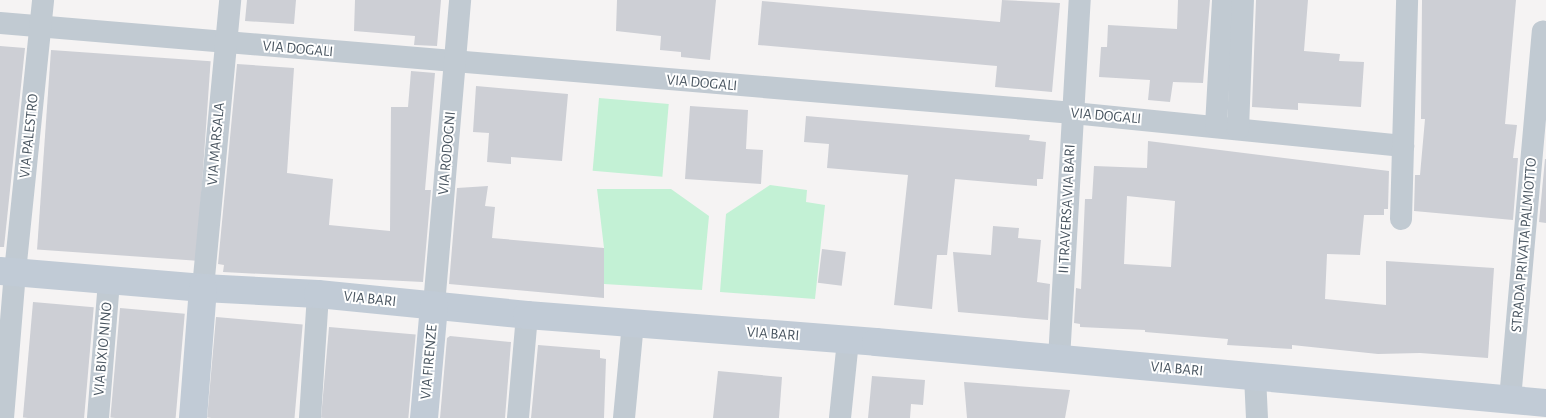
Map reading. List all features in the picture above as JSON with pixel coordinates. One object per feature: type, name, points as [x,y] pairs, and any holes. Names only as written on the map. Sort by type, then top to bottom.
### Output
[{"type":"main road","name":"VIA BARI","points":[[7,271],[203,288],[318,294],[527,315],[1058,358],[1546,403]]},
{"type":"main road","points":[[193,418],[203,288]]},
{"type":"main road","name":"VIA FIRENZE","points":[[424,418],[434,305]]},
{"type":"street","name":"VIA PALESTRO","points":[[3,418],[7,271],[43,0]]},
{"type":"street","name":"VIA MARSALA","points":[[203,288],[230,0]]},
{"type":"street","name":"VIA RODOGNI","points":[[434,305],[460,0]]},
{"type":"street","name":"II TRAVERSA VIA BARI","points":[[1058,358],[1080,0]]},
{"type":"street","points":[[1223,0],[1227,128]]},
{"type":"street","points":[[1227,128],[1243,0]]},
{"type":"street","points":[[1401,218],[1407,0]]},
{"type":"street","name":"VIA DOGALI","points":[[0,23],[1073,113],[1404,146]]},
{"type":"street","name":"STRADA PRIVATA PALMIOTTO","points":[[1510,399],[1543,31]]},
{"type":"street","name":"VIA BIXIO NINO","points":[[98,418],[109,280]]},
{"type":"street","points":[[310,418],[318,294]]},
{"type":"street","points":[[518,418],[527,315]]},
{"type":"street","points":[[624,418],[633,324]]},
{"type":"street","points":[[840,418],[848,340]]},
{"type":"street","points":[[1255,376],[1258,418]]},
{"type":"green space","points":[[599,98],[669,104],[662,177],[593,171]]},
{"type":"green space","points":[[770,185],[807,190],[806,202],[825,205],[815,299],[720,292],[726,214]]},
{"type":"green space","points":[[597,189],[671,189],[709,216],[702,290],[604,284],[604,248]]},
{"type":"building","points":[[247,0],[296,0],[294,24],[245,21]]},
{"type":"building","points":[[355,0],[441,0],[437,46],[414,45],[415,36],[354,31]]},
{"type":"building","points":[[617,0],[716,0],[710,60],[681,57],[681,52],[660,50],[661,36],[616,31]]},
{"type":"building","points":[[1002,0],[1060,3],[1052,92],[995,87],[997,66],[758,45],[762,1],[1000,22]]},
{"type":"building","points":[[1178,0],[1210,0],[1203,83],[1173,82],[1170,102],[1148,100],[1150,80],[1099,77],[1101,47],[1107,47],[1108,25],[1177,29]]},
{"type":"building","points":[[1256,0],[1308,0],[1304,51],[1340,54],[1339,61],[1364,62],[1361,107],[1298,103],[1298,110],[1252,107]]},
{"type":"building","points":[[1422,0],[1516,0],[1505,124],[1517,125],[1513,158],[1518,158],[1513,220],[1414,211],[1415,175],[1420,175],[1425,119],[1421,119]]},
{"type":"building","points":[[0,46],[25,48],[4,247],[0,247]]},
{"type":"building","points":[[51,50],[211,61],[197,261],[37,250]]},
{"type":"building","points":[[237,64],[294,68],[287,173],[333,179],[329,225],[390,231],[391,107],[408,107],[411,71],[435,73],[425,190],[431,190],[423,282],[223,272],[224,265],[218,264]]},
{"type":"building","points":[[476,86],[568,94],[562,161],[511,157],[511,164],[487,162],[489,133],[473,132]]},
{"type":"building","points":[[690,106],[748,110],[746,149],[763,150],[761,184],[685,179]]},
{"type":"building","points":[[806,116],[1030,135],[1029,140],[1046,142],[1043,179],[1037,179],[1037,186],[955,179],[947,255],[937,255],[932,309],[894,305],[908,175],[827,168],[829,144],[804,142]]},
{"type":"building","points":[[1148,141],[1389,171],[1388,209],[1384,209],[1384,215],[1364,215],[1360,255],[1327,254],[1325,299],[1386,305],[1386,261],[1494,268],[1488,358],[1420,353],[1378,354],[1292,345],[1292,349],[1227,345],[1228,339],[1145,332],[1145,330],[1080,327],[1080,324],[1074,323],[1076,288],[1081,289],[1085,199],[1092,199],[1094,166],[1147,168]],"holes":[[[1127,196],[1175,201],[1171,267],[1124,264]]]},
{"type":"building","points":[[1546,159],[1546,223],[1539,222]]},
{"type":"building","points":[[488,186],[485,206],[495,207],[492,238],[604,248],[604,298],[449,284],[457,188]]},
{"type":"building","points":[[993,226],[1019,228],[1018,238],[1041,240],[1037,282],[1050,284],[1048,320],[958,312],[953,252],[991,255]]},
{"type":"building","points":[[822,249],[846,252],[842,286],[818,283]]},
{"type":"building","points":[[33,302],[94,307],[84,418],[23,418]]},
{"type":"building","points":[[120,308],[185,314],[176,418],[110,418]]},
{"type":"building","points":[[216,317],[303,325],[294,418],[207,418]]},
{"type":"building","points":[[329,327],[416,335],[408,418],[321,418]]},
{"type":"building","points":[[450,336],[511,342],[505,418],[440,418],[447,338]]},
{"type":"building","points":[[538,345],[600,350],[600,358],[606,359],[604,418],[531,418]]},
{"type":"building","points":[[718,371],[782,377],[779,418],[713,418]]},
{"type":"building","points":[[872,376],[925,380],[923,405],[911,404],[910,418],[868,418]]},
{"type":"building","points":[[964,382],[1070,390],[1065,418],[967,418]]}]
